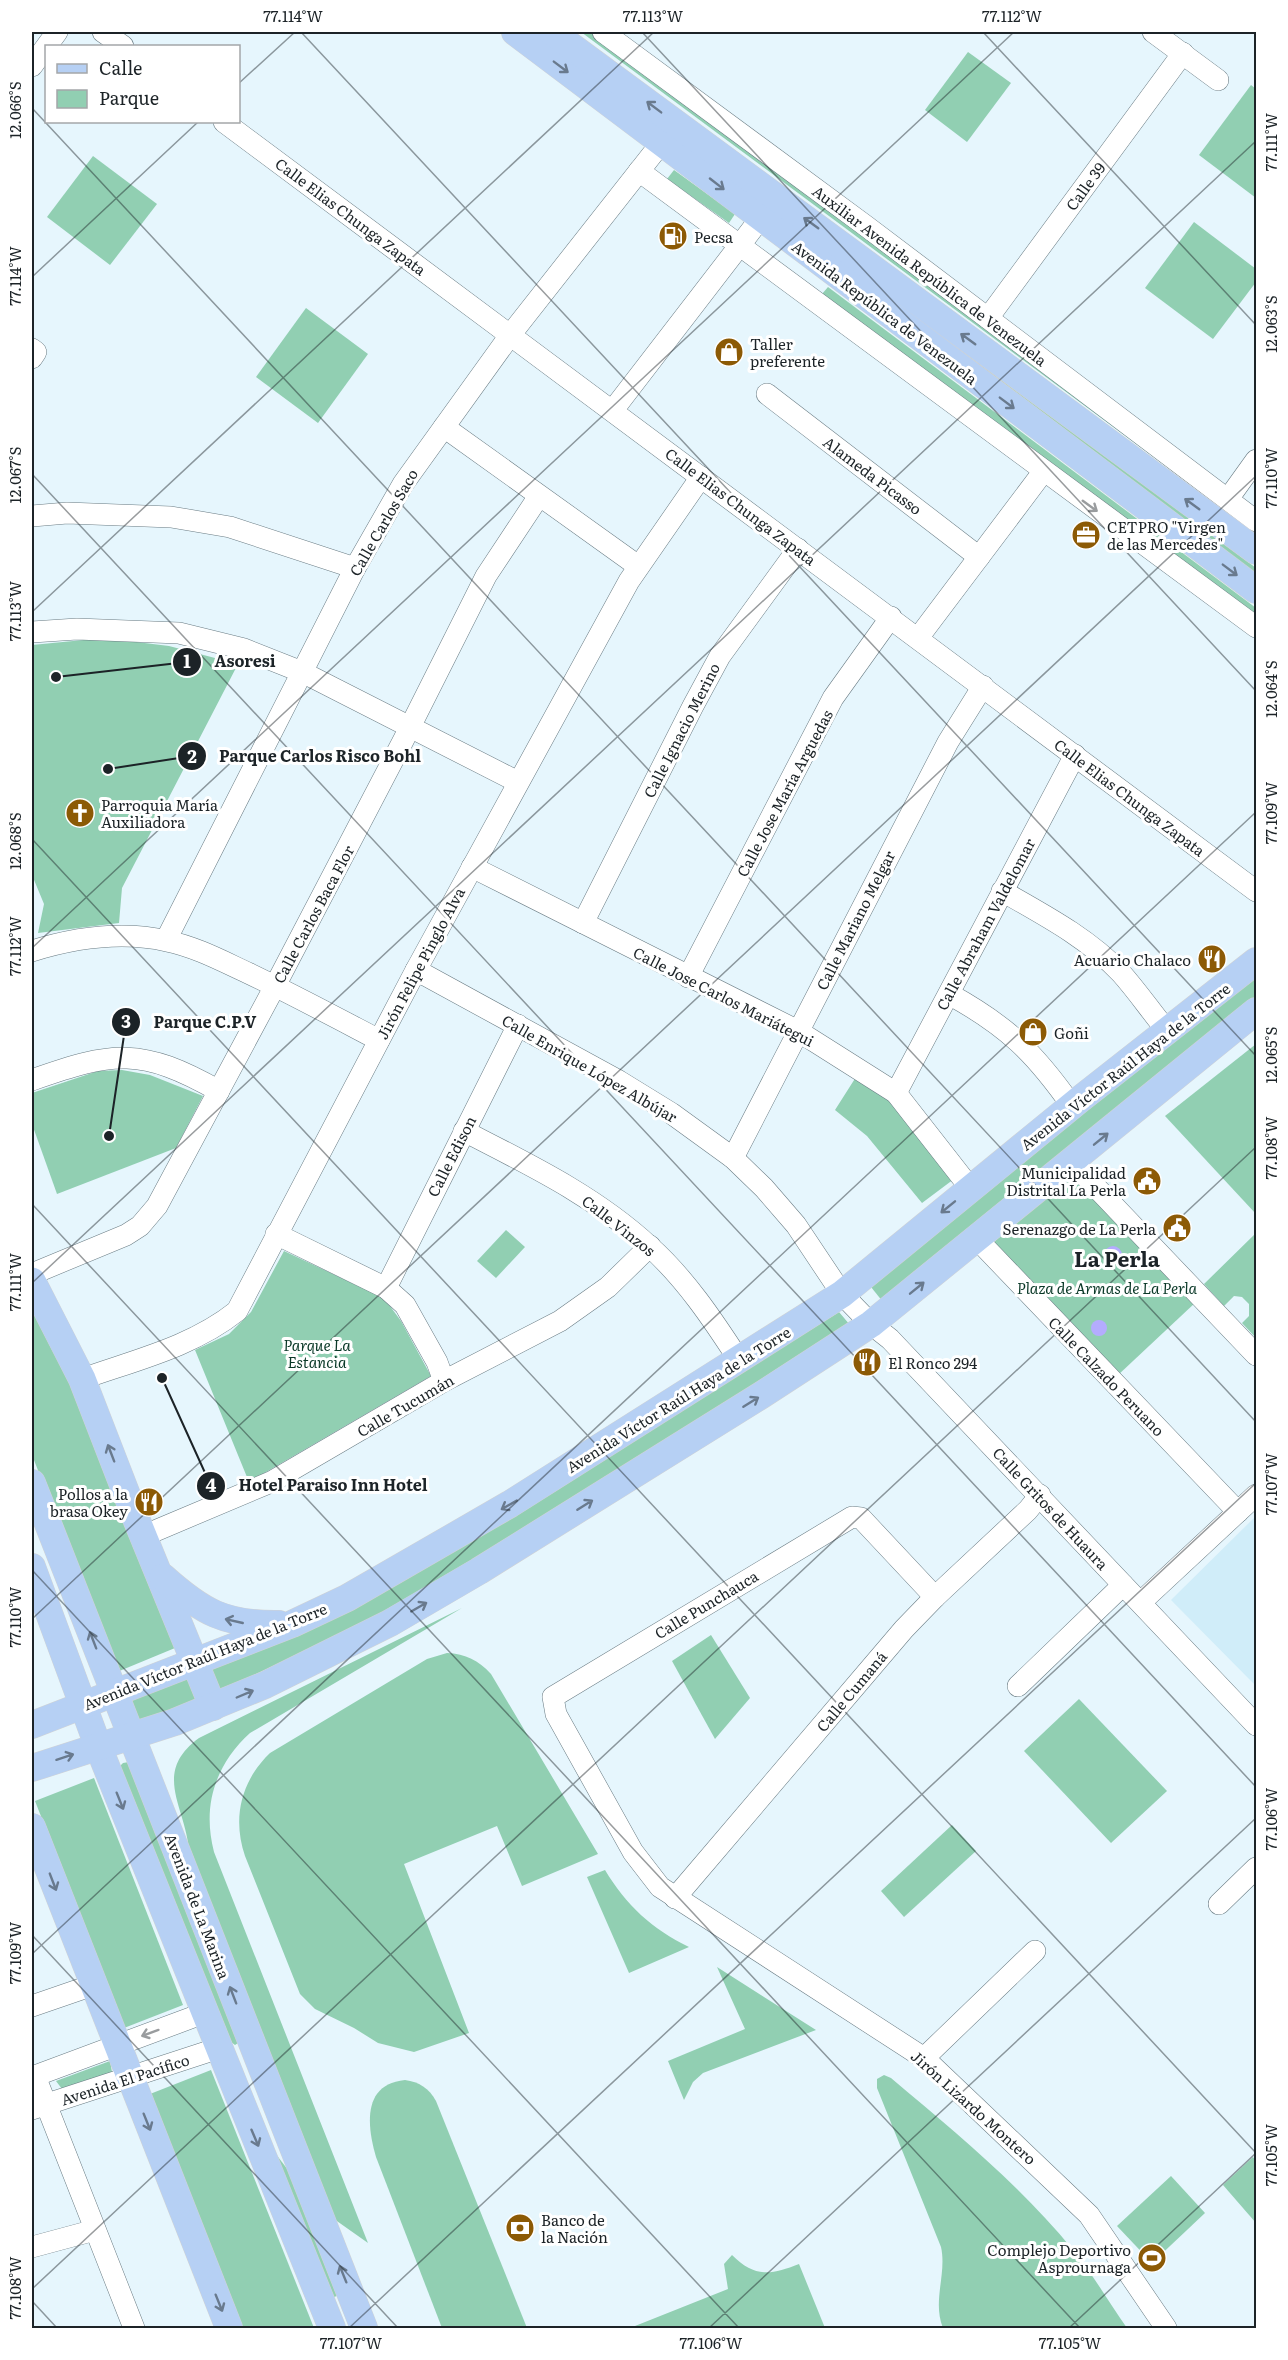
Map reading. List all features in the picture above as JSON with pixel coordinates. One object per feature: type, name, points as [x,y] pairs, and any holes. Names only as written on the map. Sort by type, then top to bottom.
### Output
[{"type":"main road","name":"Avenida República de Venezuela","points":[[514,32],[662,142],[768,208],[1257,551]]},
{"type":"main road","name":"Avenida República de Venezuela","points":[[552,32],[768,208],[1257,590]]},
{"type":"main road","name":"Avenida Víctor Raúl Haya de la Torre","points":[[32,1725],[292,1624],[347,1598],[510,1504],[842,1294],[1072,1106],[1257,961]]},
{"type":"main road","points":[[32,1768],[213,1707],[325,1657],[390,1623],[479,1571],[871,1324],[1257,1011]]},
{"type":"main road","points":[[32,1281],[82,1379],[157,1572],[213,1707]]},
{"type":"main road","name":"Avenida de La Marina","points":[[32,1483],[364,2328]]},
{"type":"main road","points":[[32,1567],[98,1746],[332,2328]]},
{"type":"main road","points":[[157,1572],[191,1602],[221,1618],[254,1625],[292,1624]]},
{"type":"main road","points":[[32,1827],[229,2328]]},
{"type":"main road","points":[[190,1975],[205,1990],[228,2043],[234,2051],[240,2054],[246,2046],[247,2033]]},
{"type":"main road","points":[[240,2104],[242,2081],[250,2078],[260,2089],[279,2139],[288,2149],[294,2151]]},
{"type":"street","points":[[47,45],[57,32]]},
{"type":"street","points":[[103,32],[122,45]]},
{"type":"street","name":"Auxiliar Avenida República de Venezuela","points":[[603,32],[1257,520]]},
{"type":"street","points":[[1153,32],[1218,80]]},
{"type":"street","points":[[32,66],[45,48]]},
{"type":"street","name":"Calle 39","points":[[987,318],[1183,53]]},
{"type":"street","name":"Calle Elias Chunga Zapata","points":[[225,123],[1257,891]]},
{"type":"street","name":"Calle Carlos Saco","points":[[166,940],[355,568],[403,484],[511,334],[662,142]]},
{"type":"street","points":[[639,171],[1043,472],[1257,627]]},
{"type":"street","points":[[613,410],[768,208]]},
{"type":"street","name":"Alameda Picasso","points":[[766,394],[979,557]]},
{"type":"street","points":[[444,427],[638,566]]},
{"type":"street","points":[[1228,499],[1257,460]]},
{"type":"street","points":[[918,638],[1043,472]]},
{"type":"street","name":"Jirón Felipe Pinglo Alva","points":[[82,1379],[185,1343],[220,1324],[237,1311],[471,867],[638,566],[701,477]]},
{"type":"street","name":"Calle Carlos Baca Flor","points":[[32,1274],[126,1235],[140,1226],[157,1206],[276,986],[486,576],[539,496]]},
{"type":"street","points":[[32,516],[67,513],[171,517],[230,527],[355,568]]},
{"type":"street","name":"Calle Ignacio Merino","points":[[583,923],[720,656],[798,549]]},
{"type":"street","name":"Calle Jose María Arguedas","points":[[688,977],[834,698],[891,617]]},
{"type":"street","points":[[32,632],[77,629],[179,633],[244,649],[302,672],[409,729],[518,782]]},
{"type":"street","name":"Calle Mariano Melgar","points":[[733,1158],[948,742],[983,686]]},
{"type":"street","name":"Calle Abraham Valdelomar","points":[[896,1093],[1075,755]]},
{"type":"street","name":"Calle Jose Carlos Mariátegui","points":[[471,867],[798,1031],[896,1093],[971,1189]]},
{"type":"street","points":[[1002,891],[1096,950],[1121,974],[1168,1032]]},
{"type":"street","points":[[32,951],[73,941],[122,936],[166,940],[202,951],[276,986],[379,1040]]},
{"type":"street","name":"Calle Enrique López Albújar","points":[[416,970],[518,1025],[671,1113],[733,1158],[764,1188],[796,1225],[842,1294]]},
{"type":"street","points":[[949,994],[988,1016],[1016,1038],[1072,1106]]},
{"type":"street","name":"Calle Edison","points":[[386,1288],[518,1025]]},
{"type":"street","points":[[32,1080],[79,1063],[116,1057],[146,1058],[170,1066],[219,1091]]},
{"type":"street","name":"Calle Vinzos","points":[[464,1131],[552,1176],[613,1216],[650,1246],[686,1284],[739,1360]]},
{"type":"street","points":[[1072,1162],[1257,1355]]},
{"type":"street","points":[[276,1234],[386,1288],[405,1305],[437,1362],[444,1382]]},
{"type":"street","name":"Calle Calzado Peruano","points":[[977,1239],[1238,1512]]},
{"type":"street","name":"Calle Tucumán","points":[[143,1536],[270,1482],[444,1382],[560,1321],[608,1287],[650,1246]]},
{"type":"street","name":"Calle Gritos de Huaura","points":[[842,1294],[871,1324],[890,1339],[1257,1725]]},
{"type":"street","points":[[1141,1602],[1257,1495]]},
{"type":"street","name":"Calle Cumaná","points":[[675,1898],[904,1629],[1040,1496]]},
{"type":"street","name":"Calle Punchauca","points":[[553,1697],[852,1517],[861,1518],[935,1597]]},
{"type":"street","points":[[1018,1686],[1123,1585]]},
{"type":"street","name":"Jirón Lizardo Montero","points":[[553,1697],[559,1722],[633,1852],[660,1887],[924,2058],[1089,2215],[1166,2328]]},
{"type":"street","points":[[1219,1904],[1257,1868]]},
{"type":"street","points":[[924,2058],[1035,1952]]},
{"type":"street","points":[[32,2006],[93,1985]]},
{"type":"street","name":"Avenida El Pacífico","points":[[33,2076],[204,2013]]},
{"type":"street","name":"Avenida El Pacífico","points":[[38,2107],[219,2048]]},
{"type":"street","points":[[33,2076],[38,2107],[95,2230],[134,2328]]},
{"type":"street","points":[[32,2247],[95,2230]]},
{"type":"shaded area","points":[[1113,1246],[1119,1249],[1122,1255],[1119,1261],[1113,1264],[1107,1261],[1104,1255],[1107,1249]]},
{"type":"shaded area","points":[[1096,1320],[1102,1320],[1107,1328],[1105,1334],[1096,1336],[1091,1331],[1091,1325]]},
{"type":"shaded area","points":[[1256,1516],[1256,1686],[1171,1600]]},
{"type":"green space","points":[[581,32],[592,32],[1256,527],[1256,533]]},
{"type":"green space","points":[[968,52],[1011,83],[967,142],[925,110]]},
{"type":"green space","points":[[1251,85],[1256,89],[1256,198],[1199,155]]},
{"type":"green space","points":[[93,156],[157,204],[110,265],[47,217]]},
{"type":"green space","points":[[674,170],[735,214],[729,223],[667,179]]},
{"type":"green space","points":[[1194,222],[1256,269],[1256,282],[1213,339],[1145,288]]},
{"type":"green space","points":[[808,233],[1256,568],[1256,579],[802,242]]},
{"type":"green space","points":[[828,287],[1256,608],[1256,616],[822,294]]},
{"type":"green space","points":[[306,308],[368,354],[318,423],[256,377]]},
{"type":"green space","points":[[104,638],[169,646],[238,664],[122,888],[119,923],[38,933],[44,904],[32,875],[32,645]]},
{"type":"green space","points":[[1256,978],[1256,997],[883,1302],[871,1287],[1096,1100]]},
{"type":"green space","points":[[1256,1044],[1256,1214],[1165,1116]]},
{"type":"green space","points":[[122,1070],[150,1075],[203,1096],[176,1148],[57,1194],[32,1124],[32,1093],[98,1071]]},
{"type":"green space","points":[[856,1077],[889,1099],[954,1179],[922,1203],[867,1136],[835,1110]]},
{"type":"green space","name":"Plaza de Armas de La Perla","points":[[1076,1178],[1196,1302],[1117,1376],[995,1246],[995,1241],[1069,1179]]},
{"type":"green space","points":[[506,1230],[525,1247],[496,1278],[477,1261]]},
{"type":"green space","points":[[1256,1233],[1256,1338],[1242,1323],[1249,1316],[1249,1304],[1242,1297],[1234,1296],[1224,1306],[1204,1284]]},
{"type":"green space","name":"Parque La Estancia","points":[[284,1251],[384,1298],[401,1321],[431,1376],[249,1482],[195,1350],[229,1334],[251,1312]]},
{"type":"green space","points":[[32,1301],[70,1376],[175,1648],[117,1672],[32,1455]]},
{"type":"green space","points":[[839,1312],[850,1325],[399,1607],[218,1692],[212,1669],[543,1495]]},
{"type":"green space","points":[[462,1608],[250,1733],[238,1745],[220,1773],[211,1803],[210,1819],[214,1852],[368,2243],[334,2219],[189,1854],[174,1779],[177,1765],[184,1751],[199,1738]]},
{"type":"green space","points":[[711,1635],[750,1698],[715,1739],[672,1661]]},
{"type":"green space","points":[[447,1653],[471,1659],[491,1674],[598,1854],[522,1886],[497,1826],[404,1864],[469,2033],[414,2052],[378,2043],[354,2028],[315,2009],[300,1994],[245,1856],[239,1828],[240,1814],[246,1788],[260,1764],[270,1753],[427,1659]]},
{"type":"green space","points":[[186,1677],[200,1698],[140,1724],[130,1696]]},
{"type":"green space","points":[[1079,1699],[1167,1791],[1111,1843],[1024,1751]]},
{"type":"green space","points":[[129,1762],[238,2043],[235,2045],[231,2042],[118,1768],[123,1763]]},
{"type":"green space","points":[[94,1778],[183,2005],[124,2028],[35,1801]]},
{"type":"green space","points":[[952,1825],[976,1851],[904,1917],[881,1891]]},
{"type":"green space","points":[[605,1870],[613,1883],[641,1915],[663,1932],[689,1947],[629,1973],[587,1877]]},
{"type":"green space","points":[[717,1967],[816,2030],[703,2073],[693,2082],[684,2100],[668,2061],[745,2029]]},
{"type":"green space","points":[[110,2061],[112,2072],[65,2093],[56,2081]]},
{"type":"green space","points":[[211,2070],[314,2328],[242,2328],[150,2094]]},
{"type":"green space","points":[[884,2075],[891,2078],[963,2139],[1031,2203],[1080,2259],[1127,2328],[943,2328],[939,2308],[941,2247],[877,2088],[877,2079]]},
{"type":"green space","points":[[405,2080],[423,2086],[436,2101],[527,2328],[442,2328],[376,2157],[371,2132],[371,2108],[375,2098],[381,2089],[391,2083]]},
{"type":"green space","points":[[272,2149],[288,2170],[337,2296],[334,2297]]},
{"type":"green space","points":[[1253,2157],[1256,2161],[1256,2223],[1223,2185]]},
{"type":"green space","points":[[1171,2176],[1205,2213],[1152,2263],[1117,2226]]},
{"type":"green space","points":[[732,2255],[748,2268],[756,2271],[772,2272],[799,2264],[825,2328],[630,2328],[728,2289],[724,2264]]},
{"type":"place","name":"Pecsa","points":[[673,236]]},
{"type":"place","name":"Taller preferente","points":[[729,352]]},
{"type":"place","name":"CETPRO \"Virgen de las Mercedes\"","points":[[1086,535]]},
{"type":"place","name":"Asoresi","points":[[56,677]]},
{"type":"place","name":"Parque Carlos Risco Bohl","points":[[108,769]]},
{"type":"place","name":"Parroquia María Auxiliadora","points":[[80,813]]},
{"type":"place","name":"Acuario Chalaco","points":[[1212,959]]},
{"type":"place","name":"Goñi","points":[[1033,1032]]},
{"type":"place","name":"Parque C.P.V","points":[[109,1136]]},
{"type":"place","name":"Municipalidad Distrital La Perla","points":[[1147,1181]]},
{"type":"place","name":"Serenazgo de La Perla","points":[[1177,1228]]},
{"type":"place","name":"El Ronco 294","points":[[867,1362]]},
{"type":"place","name":"Hotel Paraiso Inn Hotel","points":[[162,1378]]},
{"type":"place","name":"Pollos a la brasa Okey","points":[[149,1502]]},
{"type":"place","name":"Banco de la Nación","points":[[520,2228]]},
{"type":"place","name":"Complejo Deportivo Asprournaga","points":[[1152,2258]]},
{"type":"district","name":"La Perla","points":[[1117,1257]]}]
